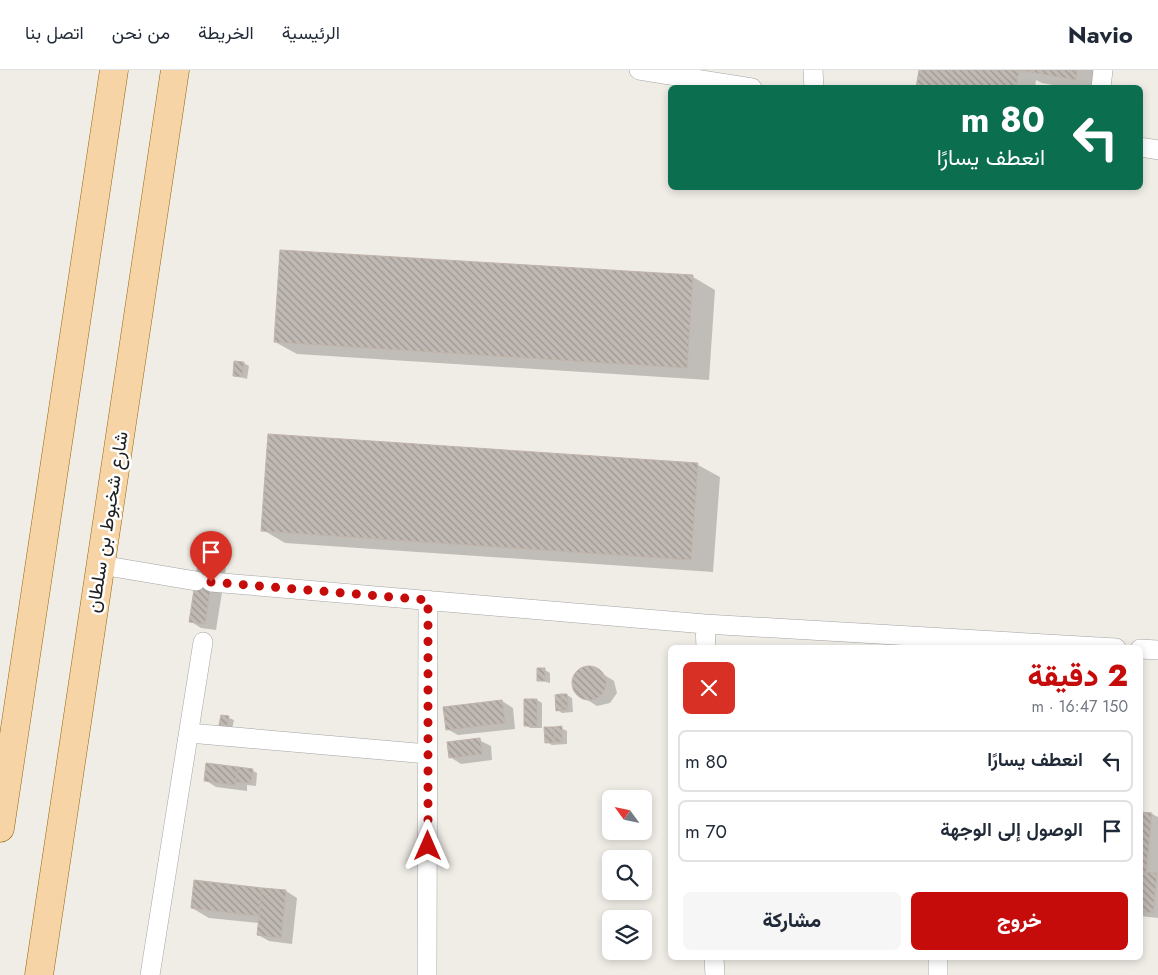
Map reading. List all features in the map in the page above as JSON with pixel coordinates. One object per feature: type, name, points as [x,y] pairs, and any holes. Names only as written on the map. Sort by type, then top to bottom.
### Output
[{"type":"main road","points":[[0,828],[114,70]]},
{"type":"main road","name":"شارع شخبوط بن سلطان","points":[[39,975],[175,70]]},
{"type":"street","points":[[639,70],[733,85]]},
{"type":"street","points":[[813,70],[814,85]]},
{"type":"street","points":[[1102,85],[1104,70]]},
{"type":"street","points":[[1143,148],[1158,150]]},
{"type":"street","points":[[101,565],[204,582],[705,624],[1065,645]]},
{"type":"street","points":[[427,975],[428,600]]},
{"type":"street","points":[[705,624],[706,645]]},
{"type":"street","points":[[150,975],[203,642]]},
{"type":"street","points":[[1143,649],[1158,650]]},
{"type":"street","points":[[189,733],[428,754]]},
{"type":"street","points":[[714,960],[715,975]]},
{"type":"street","points":[[938,960],[938,975]]},
{"type":"building","points":[[919,70],[1019,70],[1016,85],[916,85]]},
{"type":"building","points":[[1019,70],[1077,70],[1076,80]]},
{"type":"building","points":[[280,250],[693,275],[687,368],[274,342]]},
{"type":"building","points":[[234,361],[244,362],[242,377],[233,376]]},
{"type":"building","points":[[268,434],[698,463],[691,560],[261,531]]},
{"type":"building","points":[[199,557],[215,559],[205,624],[189,622]]},
{"type":"building","points":[[589,666],[596,667],[601,671],[605,676],[605,690],[601,695],[596,699],[589,700],[582,699],[577,695],[573,690],[572,683],[573,676],[577,671],[582,667]]},
{"type":"building","points":[[537,668],[545,668],[545,681],[537,681]]},
{"type":"building","points":[[561,694],[567,694],[568,710],[562,710]]},
{"type":"building","points":[[561,694],[562,710],[556,711],[555,695]]},
{"type":"building","points":[[524,699],[537,699],[537,726],[524,726]]},
{"type":"building","points":[[502,700],[505,723],[446,730],[443,707]]},
{"type":"building","points":[[221,715],[229,716],[227,727],[219,725]]},
{"type":"building","points":[[562,726],[562,742],[555,742],[554,727]]},
{"type":"building","points":[[544,727],[554,727],[555,742],[545,743]]},
{"type":"building","points":[[480,738],[482,754],[449,758],[447,742]]},
{"type":"building","points":[[206,763],[238,767],[235,785],[204,781]]},
{"type":"building","points":[[238,767],[253,769],[251,783],[236,782]]},
{"type":"building","points":[[1143,812],[1152,813],[1146,872],[1143,872]]},
{"type":"building","points":[[1143,872],[1157,873],[1153,913],[1143,911]]},
{"type":"building","points":[[194,880],[262,888],[259,916],[191,908]]},
{"type":"building","points":[[262,888],[286,890],[281,938],[257,935]]},
{"type":"route","points":[[211,582],[428,600],[428,846]]}]
